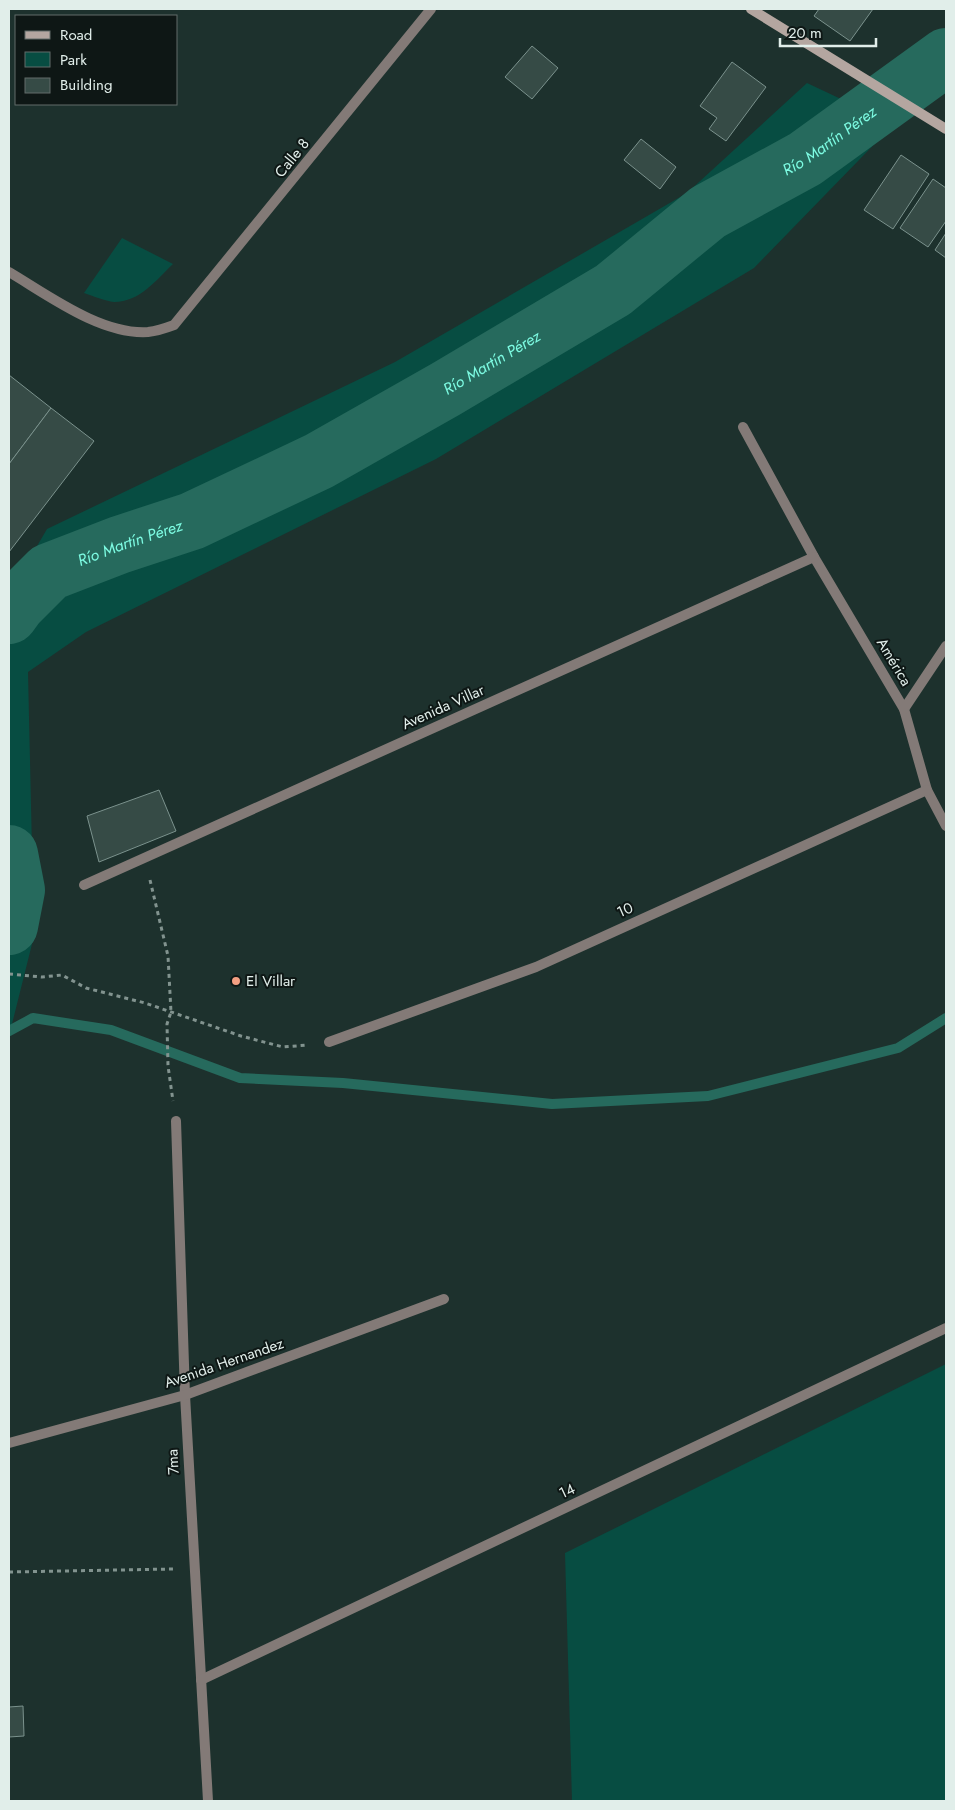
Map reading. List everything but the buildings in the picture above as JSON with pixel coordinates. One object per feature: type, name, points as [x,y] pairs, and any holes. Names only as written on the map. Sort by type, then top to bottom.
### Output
[{"type":"main road","points":[[751,9],[946,129]]},
{"type":"street","name":"Calle 8","points":[[9,272],[86,317],[109,326],[148,332],[174,325],[431,9]]},
{"type":"street","name":"América","points":[[743,427],[814,557],[904,709],[928,790],[946,826]]},
{"type":"street","name":"Avenida Villar","points":[[84,885],[814,557]]},
{"type":"street","points":[[904,709],[946,646]]},
{"type":"street","name":"10","points":[[329,1042],[536,967],[928,790]]},
{"type":"street","name":"7ma","points":[[176,1121],[184,1395],[208,1801]]},
{"type":"street","name":"Avenida Hernandez","points":[[9,1443],[184,1395],[444,1299]]},
{"type":"street","name":"14","points":[[201,1680],[946,1328]]},
{"type":"path","points":[[145,858],[168,956],[171,1012],[167,1024],[168,1066],[176,1121]]},
{"type":"path","points":[[9,974],[42,977],[62,975],[86,988],[145,1003],[240,1036],[283,1048],[329,1042]]},
{"type":"path","points":[[9,1572],[194,1569]]},
{"type":"green space","points":[[807,83],[894,124],[754,268],[436,459],[86,632],[28,672],[32,849],[43,900],[9,1036],[9,594],[47,529],[395,362],[687,193]]},
{"type":"green space","points":[[122,238],[173,264],[147,289],[123,301],[103,300],[84,293]]},
{"type":"green space","points":[[946,1364],[946,1801],[572,1801],[565,1553]]},
{"type":"waterway","name":"Río Martín Pérez","points":[[9,615],[17,604],[49,572],[119,545],[192,521],[319,461],[446,389],[613,290],[708,212],[805,159],[946,57]]},
{"type":"waterway","name":"Río Martín Pérez","points":[[9,854],[16,890],[9,926]]},
{"type":"waterway","points":[[9,1031],[33,1018],[111,1030],[240,1078],[343,1083],[552,1104],[708,1096],[898,1048],[946,1018]]},
{"type":"place","name":"El Villar","points":[[236,981]]}]
